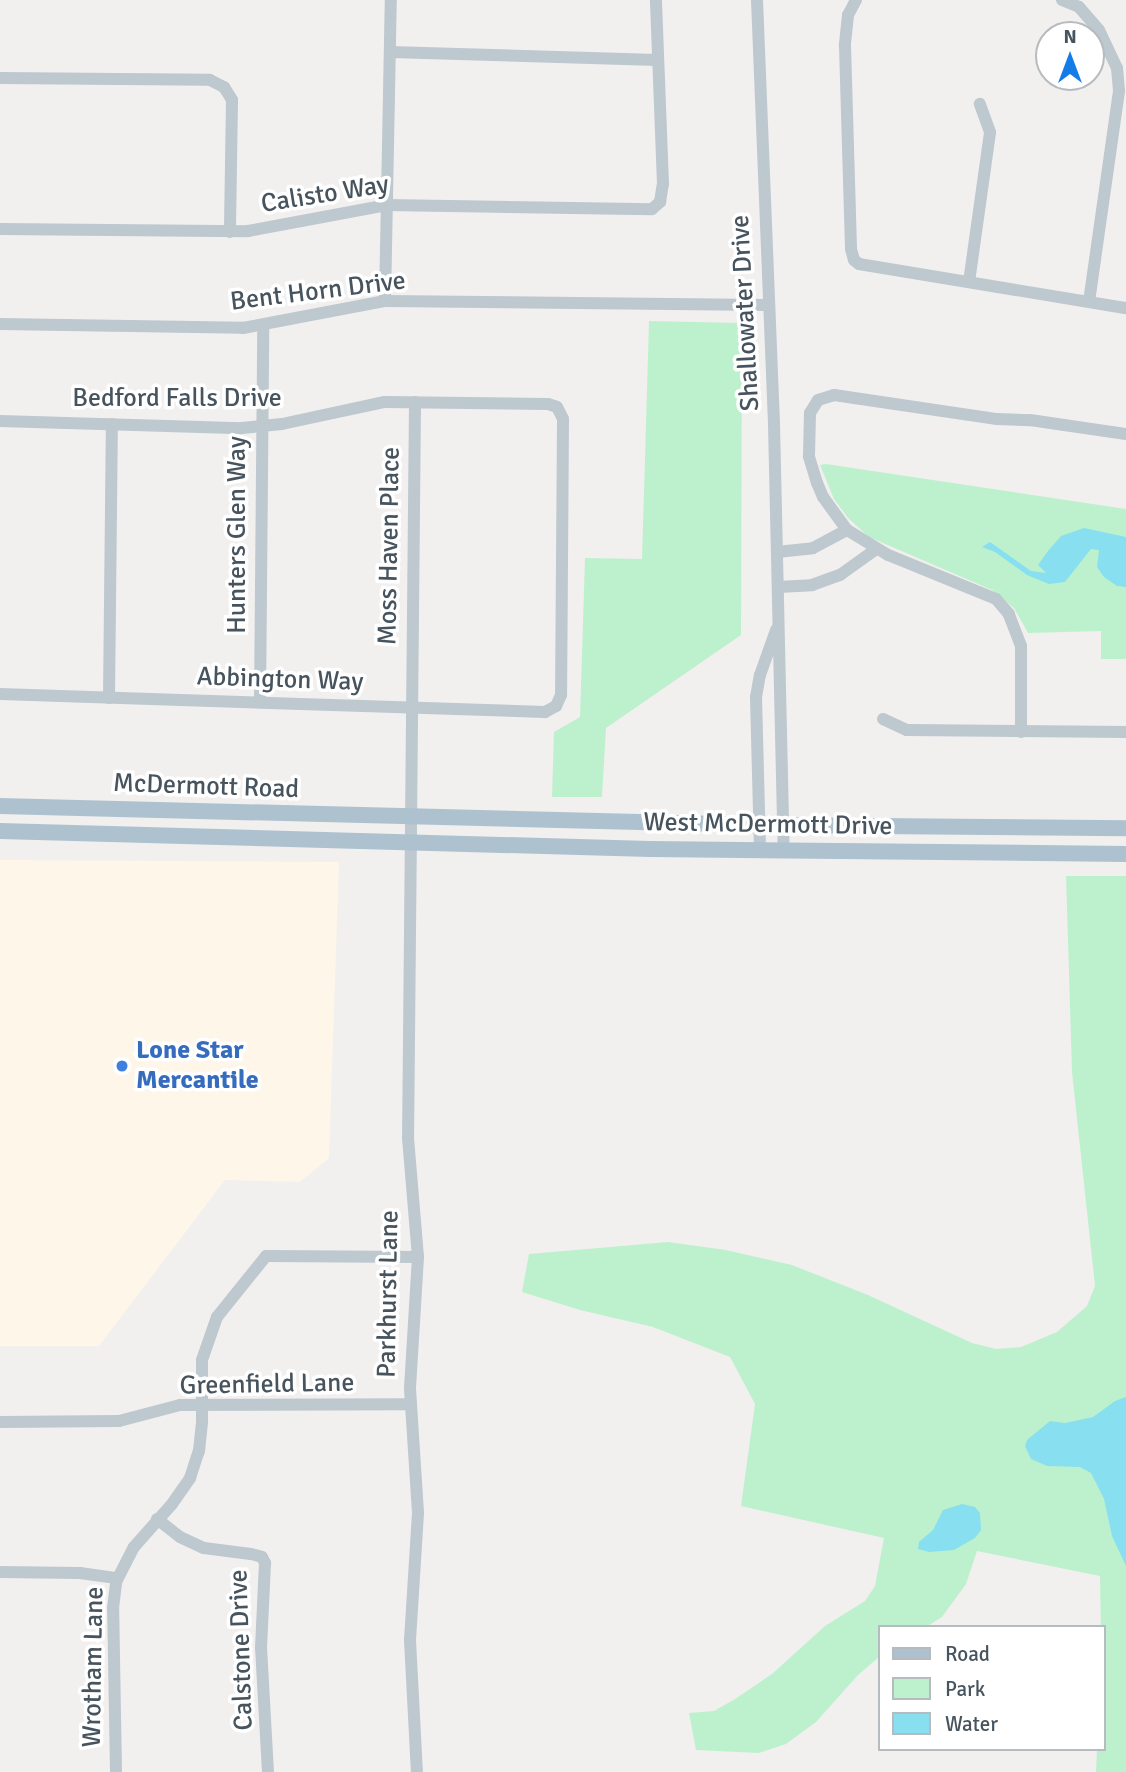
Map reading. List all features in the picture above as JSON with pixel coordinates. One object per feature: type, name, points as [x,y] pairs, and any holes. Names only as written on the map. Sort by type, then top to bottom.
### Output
[{"type":"main road","name":"McDermott Road","points":[[0,806],[411,817]]},
{"type":"main road","points":[[161,838],[162,811]]},
{"type":"main road","name":"West McDermott Drive","points":[[411,817],[760,825],[1126,828]]},
{"type":"main road","points":[[650,849],[651,822]]},
{"type":"main road","name":"McDermott Road","points":[[0,831],[161,838],[410,843]]},
{"type":"main road","name":"West McDermott Drive","points":[[410,843],[650,849],[1126,854]]},
{"type":"street","points":[[385,302],[391,0]]},
{"type":"street","points":[[390,52],[657,60],[656,0]]},
{"type":"street","name":"Shallowater Drive","points":[[757,0],[777,552],[784,850]]},
{"type":"street","points":[[856,0],[848,15],[845,46],[851,249],[854,261],[859,264],[1126,307]]},
{"type":"street","points":[[1062,0],[1079,8],[1099,30],[1122,67],[1089,302]]},
{"type":"street","name":"Calisto Way","points":[[0,229],[230,232],[262,229],[326,214],[387,205],[632,211],[656,207],[662,196],[663,184],[657,60]]},
{"type":"street","points":[[0,78],[211,80],[225,86],[232,100],[230,232]]},
{"type":"street","points":[[969,282],[990,132],[980,104]]},
{"type":"street","name":"Bent Horn Drive","points":[[0,324],[262,327],[362,304],[385,302],[767,305]]},
{"type":"street","name":"Hunters Glen Way","points":[[260,702],[262,327]]},
{"type":"street","points":[[1021,732],[1021,646],[1009,614],[996,599],[876,549],[847,530],[823,497],[809,456],[810,413],[816,402],[834,395],[997,419],[1039,421],[1126,434]]},
{"type":"street","name":"Moss Haven Place","points":[[411,817],[415,402]]},
{"type":"street","name":"Bedford Falls Drive","points":[[0,421],[262,426],[305,420],[365,404],[548,404],[560,411],[563,419],[561,695],[556,706]]},
{"type":"street","points":[[109,698],[111,424]]},
{"type":"street","points":[[777,552],[813,548],[847,530]]},
{"type":"street","points":[[778,587],[812,584],[840,575],[876,549]]},
{"type":"street","name":"Shallowater Drive","points":[[760,850],[756,711],[760,674],[779,623]]},
{"type":"street","name":"Abbington Way","points":[[0,694],[545,712],[556,706]]},
{"type":"street","points":[[756,711],[773,719],[782,735]]},
{"type":"street","points":[[883,719],[907,730],[1126,732]]},
{"type":"street","name":"Parkhurst Lane","points":[[411,817],[408,1138],[418,1257],[411,1404],[418,1513],[410,1640],[417,1772]]},
{"type":"street","name":"Wrotham Lane","points":[[116,1772],[113,1608],[117,1578],[134,1546],[172,1504],[190,1478],[199,1451],[202,1360],[217,1317],[266,1256],[418,1257]]},
{"type":"street","name":"Greenfield Lane","points":[[0,1422],[119,1421],[180,1405],[411,1404]]},
{"type":"street","name":"Calstone Drive","points":[[157,1519],[180,1537],[204,1548],[251,1553],[262,1557],[265,1563],[261,1647],[268,1772]]},
{"type":"street","points":[[0,1572],[80,1573],[117,1578]]},
{"type":"shaded area","points":[[0,860],[339,862],[329,1158],[300,1182],[225,1180],[99,1346],[0,1346]]},
{"type":"green space","points":[[649,321],[742,323],[741,635],[606,728],[602,797],[552,797],[554,732],[580,717],[585,558],[642,559]]},
{"type":"green space","points":[[820,465],[1126,509],[1126,659],[1101,659],[1101,631],[1028,633],[1014,608],[992,590],[869,537],[848,518],[834,499]]},
{"type":"green space","points":[[1066,876],[1126,876],[1126,1772],[1096,1772],[1097,1751],[1105,1751],[1105,1625],[1101,1625],[1100,1576],[977,1551],[966,1584],[942,1617],[929,1625],[878,1625],[878,1658],[858,1675],[816,1722],[786,1744],[759,1753],[696,1750],[689,1713],[714,1711],[735,1699],[772,1674],[825,1626],[865,1601],[875,1586],[884,1538],[741,1506],[755,1404],[730,1357],[653,1327],[580,1310],[522,1292],[529,1254],[668,1242],[726,1250],[792,1265],[868,1295],[972,1343],[996,1349],[1021,1347],[1057,1332],[1087,1306],[1095,1286],[1072,1072]]},
{"type":"water","points":[[1084,528],[1126,537],[1126,587],[1117,586],[1104,577],[1097,567],[1099,550],[1091,549],[1065,582],[1049,584],[1027,575],[995,552],[982,547],[990,542],[1031,571],[1046,573],[1038,565],[1048,551],[1061,536]]},
{"type":"water","points":[[1126,1397],[1126,1566],[1112,1536],[1104,1499],[1091,1473],[1080,1467],[1047,1466],[1031,1459],[1025,1446],[1027,1440],[1050,1421],[1065,1423],[1093,1417],[1115,1401]]},
{"type":"water","points":[[962,1504],[975,1507],[980,1513],[981,1530],[975,1538],[954,1550],[929,1552],[918,1549],[919,1542],[933,1530],[943,1510]]},
{"type":"place","name":"Lone Star Mercantile","points":[[122,1066]]}]
